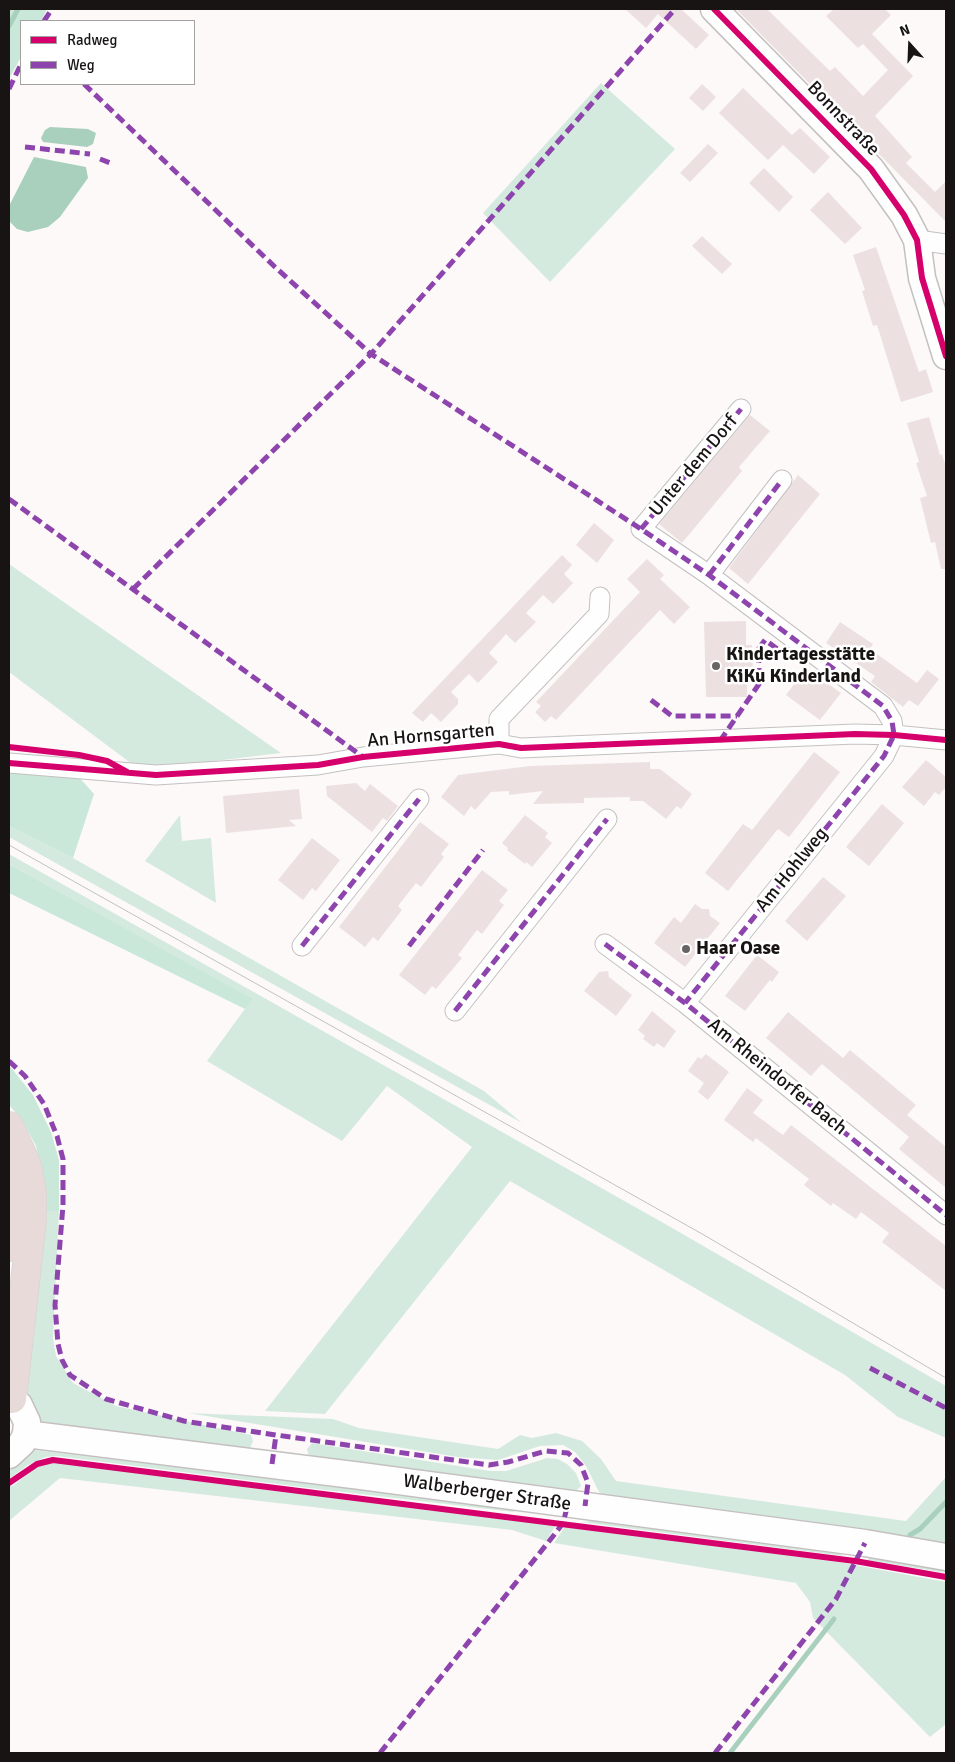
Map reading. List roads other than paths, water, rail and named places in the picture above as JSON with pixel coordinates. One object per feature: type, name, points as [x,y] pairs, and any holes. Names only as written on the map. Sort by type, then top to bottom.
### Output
[{"type":"highway","points":[[9,1126],[27,1165],[32,1192],[32,1220],[10,1398]]},
{"type":"highway","points":[[9,1175],[12,1219],[9,1247]]},
{"type":"main road","name":"Bonnstraße","points":[[714,9],[871,169],[904,215],[917,240],[922,278],[946,356]]},
{"type":"main road","points":[[9,1455],[22,1443],[26,1434],[27,1422],[23,1411],[10,1398]]},
{"type":"main road","name":"Walberberger Straße","points":[[26,1434],[361,1476],[865,1543],[946,1557]]},
{"type":"street","points":[[917,240],[946,244]]},
{"type":"street","name":"Unter dem Dorf","points":[[741,409],[642,529],[709,575],[883,706],[892,721],[894,735]]},
{"type":"street","points":[[709,575],[782,480]]},
{"type":"street","points":[[498,744],[499,719],[599,614],[600,597]]},
{"type":"street","name":"An Hornsgarten","points":[[9,763],[156,775],[308,766],[363,757],[498,744],[521,748],[855,734],[894,735],[946,740]]},
{"type":"street","name":"Am Hohlweg","points":[[685,1003],[884,756],[894,735]]},
{"type":"street","points":[[302,946],[419,799]]},
{"type":"street","points":[[455,1011],[607,819]]},
{"type":"street","name":"Am Rheindorfer Bach","points":[[605,944],[685,1003],[946,1215]]},
{"type":"waterway","points":[[9,26],[18,9]]},
{"type":"waterway","points":[[910,1535],[920,1529],[946,1502]]},
{"type":"waterway","points":[[730,1753],[834,1619]]},
{"type":"tram line","points":[[9,845],[704,1235],[946,1378]]},
{"type":"place","name":"Kindertagesstätte KiKu Kinderland","points":[[716,666]]},
{"type":"place","name":"Haar Oase","points":[[686,949]]}]
